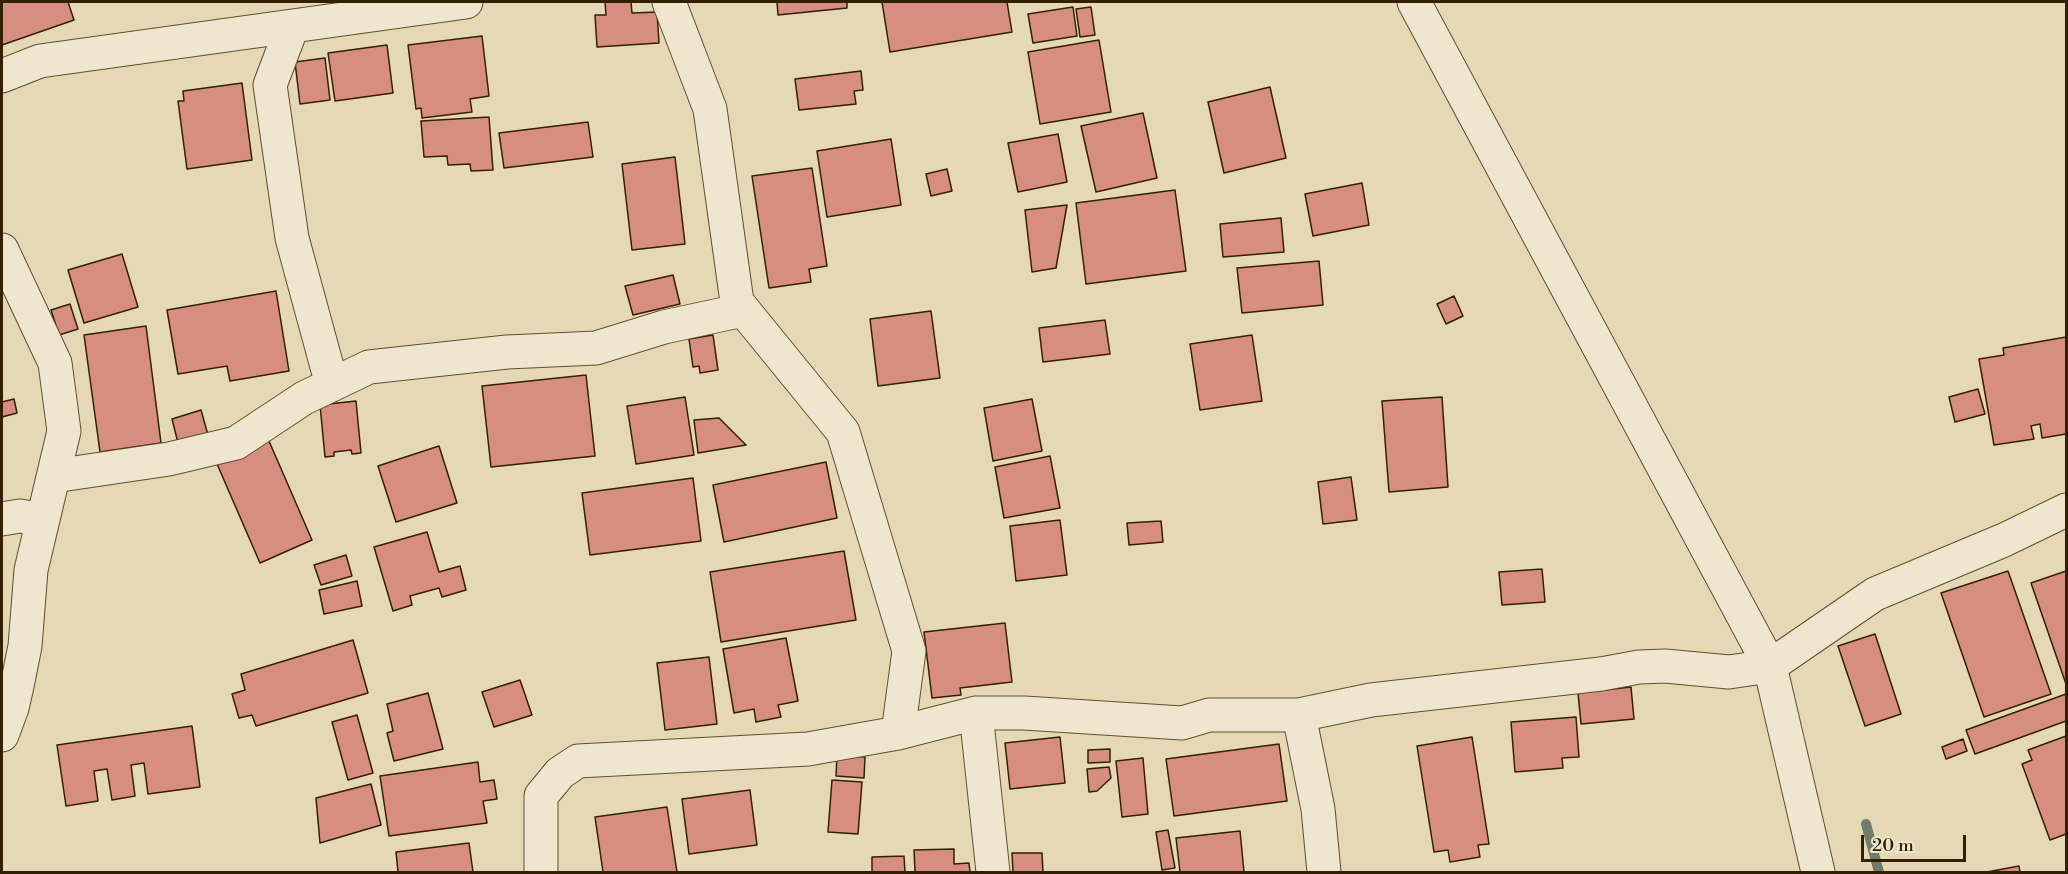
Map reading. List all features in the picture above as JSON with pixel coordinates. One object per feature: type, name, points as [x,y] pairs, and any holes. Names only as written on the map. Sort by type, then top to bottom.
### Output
[{"type":"street","points":[[2,76],[40,62],[466,2]]},
{"type":"street","points":[[669,2],[710,109],[737,302],[843,432],[909,651],[898,733]]},
{"type":"street","points":[[1414,2],[1770,666],[1818,873]]},
{"type":"street","points":[[292,27],[270,85],[292,238],[332,385]]},
{"type":"street","points":[[2,250],[55,363],[64,431],[32,570],[25,646],[9,688],[12,708],[2,735]]},
{"type":"street","points":[[54,476],[170,459],[236,443],[304,398],[369,367],[507,352],[596,348],[664,327],[743,310]]},
{"type":"street","points":[[541,873],[541,796],[560,773],[578,761],[808,749],[898,733],[976,713],[1024,713],[1182,723],[1209,716],[1299,715],[1371,700],[1601,674],[1639,667],[1665,666],[1729,672],[1770,666],[1875,594],[2004,540],[2067,510]]},
{"type":"street","points":[[2,519],[20,516],[43,520]]},
{"type":"street","points":[[976,713],[993,873]]},
{"type":"street","points":[[1299,715],[1318,809],[1324,873]]},
{"type":"building","points":[[2,2],[68,2],[74,20],[2,45]]},
{"type":"building","points":[[605,2],[631,2],[632,13],[657,12],[659,43],[597,47],[595,15],[606,15]]},
{"type":"building","points":[[777,2],[847,2],[847,8],[778,15]]},
{"type":"building","points":[[882,2],[1007,2],[1012,32],[890,52]]},
{"type":"building","points":[[1073,7],[1077,36],[1033,43],[1028,14]]},
{"type":"building","points":[[1091,7],[1095,35],[1080,37],[1076,9]]},
{"type":"building","points":[[482,36],[489,96],[470,99],[472,112],[422,118],[421,108],[416,109],[408,45]]},
{"type":"building","points":[[1099,40],[1111,112],[1040,124],[1028,52]]},
{"type":"building","points":[[387,45],[393,93],[335,101],[328,53]]},
{"type":"building","points":[[325,58],[330,100],[300,104],[295,62]]},
{"type":"building","points":[[861,71],[863,90],[854,91],[856,104],[799,110],[795,79]]},
{"type":"building","points":[[242,83],[252,160],[187,169],[178,101],[184,101],[183,91]]},
{"type":"building","points":[[1270,87],[1286,158],[1224,173],[1208,102]]},
{"type":"building","points":[[1143,113],[1157,178],[1096,192],[1081,126]]},
{"type":"building","points":[[489,117],[493,170],[471,171],[470,164],[448,165],[447,156],[424,157],[421,121]]},
{"type":"building","points":[[588,122],[593,157],[504,168],[499,133]]},
{"type":"building","points":[[1058,134],[1067,182],[1018,192],[1008,143]]},
{"type":"building","points":[[891,139],[901,205],[827,217],[817,151]]},
{"type":"building","points":[[675,157],[685,244],[632,250],[622,164]]},
{"type":"building","points":[[812,168],[827,266],[809,269],[811,282],[769,288],[752,176]]},
{"type":"building","points":[[947,169],[952,191],[931,196],[926,174]]},
{"type":"building","points":[[1362,183],[1369,225],[1313,236],[1305,194]]},
{"type":"building","points":[[1175,190],[1186,271],[1086,284],[1076,203]]},
{"type":"building","points":[[1067,205],[1056,268],[1032,272],[1025,210]]},
{"type":"building","points":[[1281,218],[1284,252],[1223,257],[1220,224]]},
{"type":"building","points":[[122,254],[138,307],[84,323],[68,270]]},
{"type":"building","points":[[1319,261],[1323,305],[1242,313],[1237,268]]},
{"type":"building","points":[[673,275],[680,304],[633,315],[625,286]]},
{"type":"building","points":[[276,291],[289,371],[230,381],[227,366],[178,374],[167,310]]},
{"type":"building","points":[[1454,296],[1463,316],[1446,324],[1437,304]]},
{"type":"building","points":[[70,304],[78,329],[59,335],[51,310]]},
{"type":"building","points":[[931,311],[940,378],[878,386],[870,319]]},
{"type":"building","points":[[1105,320],[1110,354],[1043,362],[1039,328]]},
{"type":"building","points":[[146,326],[161,443],[100,452],[84,335]]},
{"type":"building","points":[[713,335],[718,370],[700,373],[699,366],[693,367],[689,339]]},
{"type":"building","points":[[1252,335],[1262,401],[1200,410],[1190,344]]},
{"type":"building","points":[[2066,337],[2066,434],[2042,438],[2040,424],[2031,426],[2034,439],[1994,445],[1979,359],[2004,355],[2003,348]]},
{"type":"building","points":[[586,375],[595,456],[491,467],[482,386]]},
{"type":"building","points":[[1978,389],[1985,414],[1955,422],[1949,397]]},
{"type":"building","points":[[685,397],[694,455],[636,464],[627,406]]},
{"type":"building","points":[[1442,397],[1448,487],[1389,492],[1382,401]]},
{"type":"building","points":[[14,399],[17,413],[2,417],[2,402]]},
{"type":"building","points":[[1032,399],[1042,451],[993,461],[984,408]]},
{"type":"building","points":[[356,401],[361,453],[352,454],[351,450],[334,452],[334,456],[325,457],[320,405]]},
{"type":"building","points":[[201,410],[208,435],[178,443],[172,419]]},
{"type":"building","points":[[719,418],[746,445],[698,453],[694,420]]},
{"type":"building","points":[[269,441],[312,540],[260,563],[217,464]]},
{"type":"building","points":[[439,446],[457,503],[396,522],[378,466]]},
{"type":"building","points":[[1050,456],[1060,508],[1004,518],[995,467]]},
{"type":"building","points":[[826,462],[837,518],[724,542],[713,485]]},
{"type":"building","points":[[1351,477],[1357,520],[1323,524],[1318,482]]},
{"type":"building","points":[[693,478],[701,541],[590,555],[582,493]]},
{"type":"building","points":[[1060,520],[1067,575],[1016,581],[1010,526]]},
{"type":"building","points":[[1161,521],[1163,542],[1129,545],[1127,523]]},
{"type":"building","points":[[427,532],[439,572],[460,566],[466,590],[442,597],[439,588],[410,596],[412,605],[393,611],[374,547]]},
{"type":"building","points":[[844,551],[856,620],[721,642],[710,572]]},
{"type":"building","points":[[346,555],[352,576],[321,585],[314,565]]},
{"type":"building","points":[[1542,569],[1545,602],[1502,605],[1499,572]]},
{"type":"building","points":[[2008,571],[2051,694],[1984,717],[1941,593]]},
{"type":"building","points":[[2066,571],[2066,684],[2031,583]]},
{"type":"building","points":[[357,581],[362,606],[324,614],[319,590]]},
{"type":"building","points":[[1005,623],[1012,682],[960,688],[961,695],[932,698],[924,632]]},
{"type":"building","points":[[1875,634],[1901,714],[1865,726],[1838,646]]},
{"type":"building","points":[[786,638],[798,701],[778,705],[781,717],[756,722],[754,709],[734,713],[723,649]]},
{"type":"building","points":[[353,640],[368,693],[256,726],[252,715],[239,718],[232,694],[245,690],[241,674]]},
{"type":"building","points":[[709,657],[717,724],[665,730],[657,663]]},
{"type":"building","points":[[520,680],[532,715],[494,727],[482,692]]},
{"type":"building","points":[[1631,687],[1634,719],[1581,724],[1578,693]]},
{"type":"building","points":[[428,693],[443,749],[394,761],[387,733],[393,731],[387,704]]},
{"type":"building","points":[[2066,694],[2066,721],[1975,754],[1966,730]]},
{"type":"building","points":[[357,715],[373,773],[348,780],[332,722]]},
{"type":"building","points":[[1576,717],[1579,757],[1562,758],[1563,768],[1515,772],[1511,722]]},
{"type":"building","points":[[192,726],[200,787],[148,794],[144,763],[131,765],[135,796],[112,800],[107,769],[94,771],[98,801],[66,806],[57,745]]},
{"type":"building","points":[[2066,736],[2066,834],[2050,840],[2022,764],[2032,760],[2028,750]]},
{"type":"building","points":[[1060,737],[1065,783],[1010,789],[1005,743]]},
{"type":"building","points":[[1472,737],[1489,844],[1478,845],[1480,857],[1450,862],[1448,850],[1434,852],[1417,746]]},
{"type":"building","points":[[1963,739],[1967,751],[1946,759],[1942,747]]},
{"type":"building","points":[[1279,744],[1287,801],[1174,816],[1166,759]]},
{"type":"building","points":[[1110,749],[1110,762],[1088,763],[1088,750]]},
{"type":"building","points":[[837,755],[865,757],[864,778],[836,776]]},
{"type":"building","points":[[1143,758],[1148,814],[1122,817],[1116,761]]},
{"type":"building","points":[[478,762],[480,782],[494,780],[497,799],[483,801],[487,823],[389,836],[380,776]]},
{"type":"building","points":[[1109,767],[1111,778],[1097,791],[1089,792],[1087,769]]},
{"type":"building","points":[[832,780],[862,782],[858,834],[828,832]]},
{"type":"building","points":[[371,784],[381,825],[320,843],[316,798]]},
{"type":"building","points":[[750,790],[757,845],[689,854],[682,799]]},
{"type":"building","points":[[667,807],[677,872],[603,872],[595,817]]},
{"type":"building","points":[[1168,830],[1175,868],[1162,870],[1156,832]]},
{"type":"building","points":[[1240,831],[1244,872],[1180,872],[1176,838]]},
{"type":"building","points":[[469,843],[473,872],[398,872],[396,852]]},
{"type":"building","points":[[954,849],[954,864],[969,863],[970,872],[915,872],[914,850]]},
{"type":"building","points":[[1012,853],[1042,853],[1043,872],[1013,872]]},
{"type":"building","points":[[904,856],[905,872],[872,872],[872,857]]},
{"type":"building","points":[[2019,866],[2020,872],[1987,872]]},
{"type":"waterway","points":[[1866,824],[1879,872]]}]
